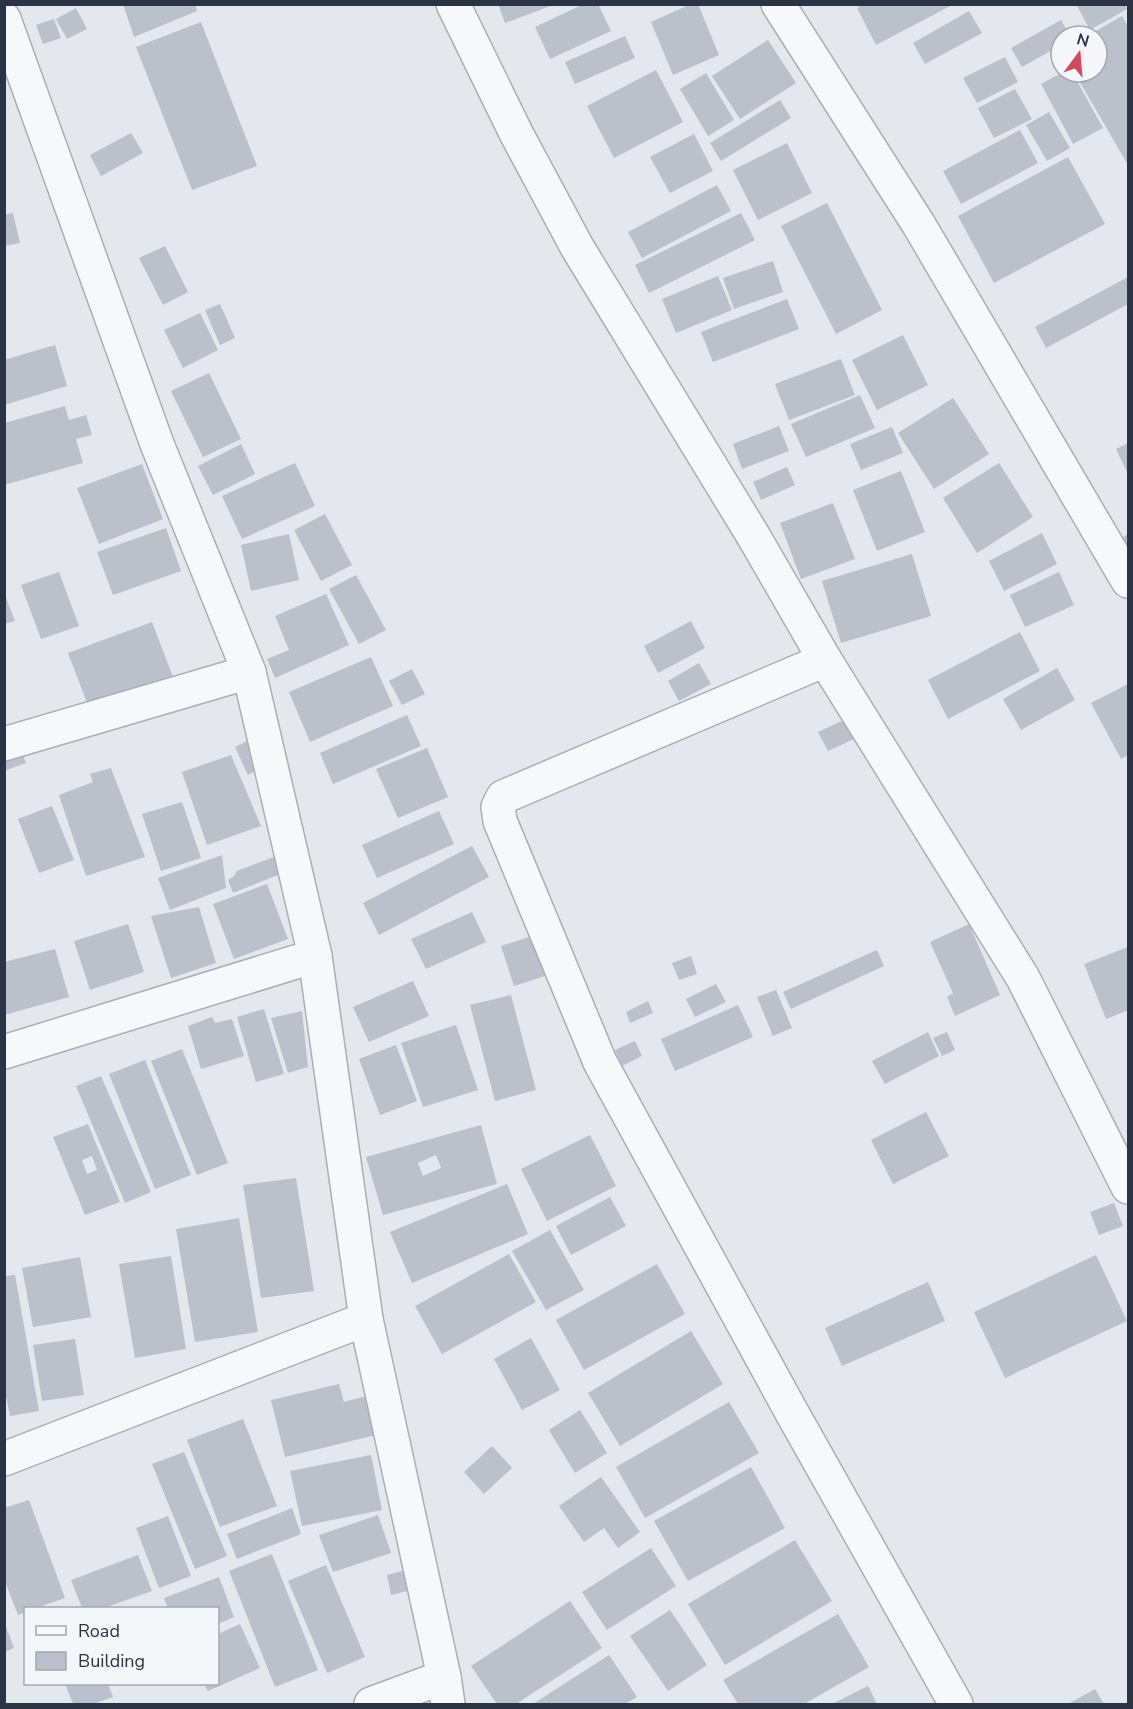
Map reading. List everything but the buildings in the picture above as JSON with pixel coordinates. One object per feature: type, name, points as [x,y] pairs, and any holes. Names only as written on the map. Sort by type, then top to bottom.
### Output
[{"type":"street","points":[[453,4],[516,133],[577,247],[754,537],[825,660],[1023,978],[1128,1187]]},
{"type":"street","points":[[778,4],[919,225],[1128,581]]},
{"type":"street","points":[[4,19],[157,444],[249,672],[315,956],[366,1319],[446,1691],[371,1704]]},
{"type":"street","points":[[825,660],[503,797],[498,807],[500,821],[600,1062],[791,1411],[956,1704]]},
{"type":"street","points":[[4,744],[249,672]]},
{"type":"street","points":[[4,1052],[315,956]]},
{"type":"street","points":[[4,1459],[366,1319]]}]
